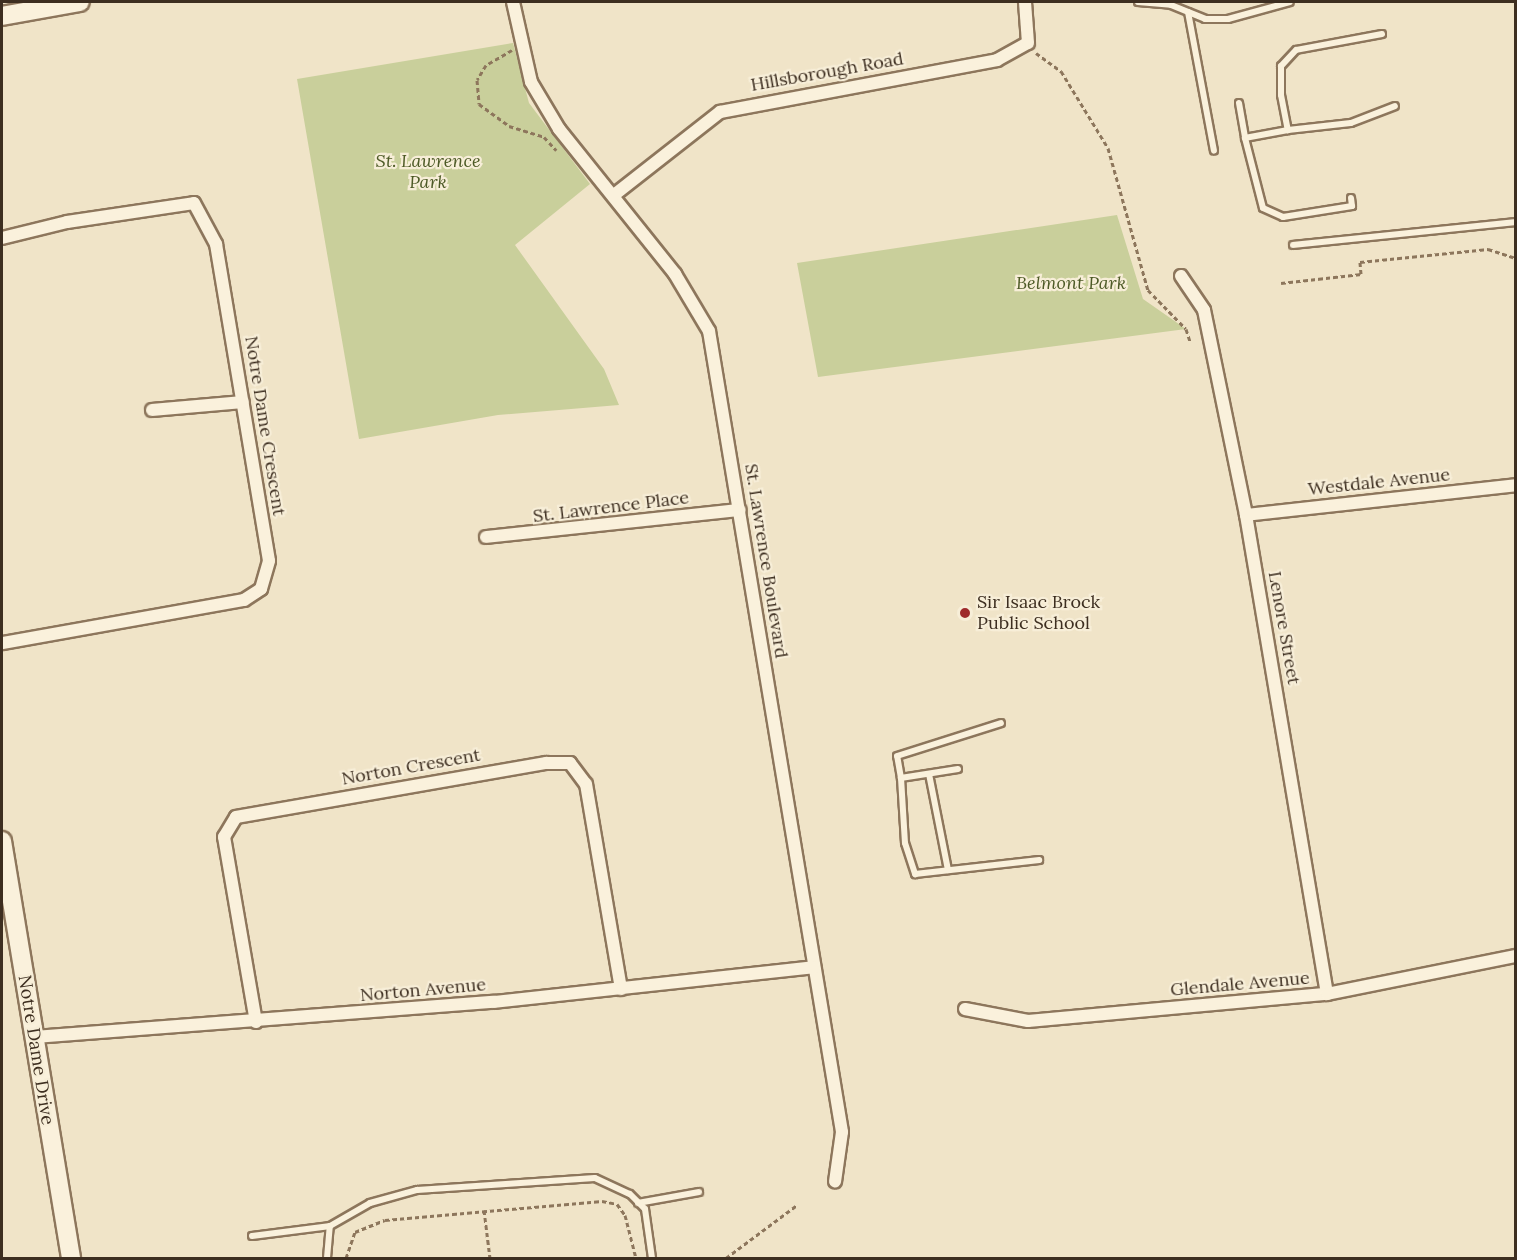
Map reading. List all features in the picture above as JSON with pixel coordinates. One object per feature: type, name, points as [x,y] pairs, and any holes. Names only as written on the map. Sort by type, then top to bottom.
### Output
[{"type":"street","points":[[2,16],[80,2]]},
{"type":"street","name":"St. Lawrence Boulevard","points":[[513,2],[531,82],[559,129],[614,195],[709,331],[842,1132],[835,1182]]},
{"type":"street","name":"Hillsborough Road","points":[[614,195],[720,112],[997,60],[1028,43],[1025,2]]},
{"type":"street","name":"Notre Dame Crescent","points":[[2,238],[67,222],[194,203],[216,244],[269,561],[261,589],[244,600],[2,643]]},
{"type":"street","name":"Lenore Street","points":[[1181,276],[1204,310],[1246,515],[1327,994]]},
{"type":"street","points":[[152,410],[243,402]]},
{"type":"street","name":"Westdale Avenue","points":[[1246,515],[1515,485]]},
{"type":"street","name":"St. Lawrence Place","points":[[486,537],[740,510]]},
{"type":"street","name":"Norton Crescent","points":[[256,1022],[224,837],[236,817],[546,763],[570,763],[586,784],[621,989]]},
{"type":"street","name":"Notre Dame Drive","points":[[2,841],[71,1258]]},
{"type":"street","name":"Glendale Avenue","points":[[965,1009],[1028,1021],[1327,994],[1515,956]]},
{"type":"street","name":"Norton Avenue","points":[[34,1037],[256,1022],[621,989],[814,967]]},
{"type":"lane","points":[[1138,2],[1228,20],[1290,2]]},
{"type":"lane","points":[[1188,12],[1214,151]]},
{"type":"lane","points":[[1288,130],[1279,80],[1286,57],[1296,50],[1382,34]]},
{"type":"lane","points":[[1239,103],[1255,191],[1271,214],[1283,217],[1352,206],[1351,198]]},
{"type":"lane","points":[[1245,138],[1288,130],[1351,123],[1395,106]]},
{"type":"lane","points":[[1293,245],[1515,222]]},
{"type":"lane","points":[[1001,723],[897,756],[901,778],[898,797],[909,864],[915,874],[1039,860]]},
{"type":"lane","points":[[901,778],[958,769]]},
{"type":"lane","points":[[929,774],[948,870]]},
{"type":"lane","points":[[252,1236],[330,1226],[370,1203],[417,1190],[595,1178],[645,1209],[652,1258]]},
{"type":"lane","points":[[638,1203],[699,1192]]},
{"type":"lane","points":[[327,1258],[330,1226]]},
{"type":"path","points":[[514,49],[481,72],[475,93],[479,104],[508,126],[544,137],[556,150]]},
{"type":"path","points":[[1036,53],[1061,71],[1108,148],[1148,290],[1186,329],[1190,342]]},
{"type":"path","points":[[1281,283],[1361,274],[1360,262],[1488,249],[1515,258]]},
{"type":"path","points":[[346,1258],[355,1232],[385,1220],[602,1200],[616,1204],[632,1230],[636,1258]]},
{"type":"path","points":[[726,1258],[797,1205]]},
{"type":"path","points":[[484,1210],[490,1258]]},
{"type":"green space","name":"St. Lawrence Park","points":[[513,43],[529,103],[590,184],[515,245],[604,369],[619,405],[498,415],[359,439],[297,79]]},
{"type":"green space","name":"Belmont Park","points":[[1117,215],[1143,299],[1186,329],[818,377],[797,263]]},
{"type":"place","name":"Sir Isaac Brock Public School","points":[[965,613]]}]
